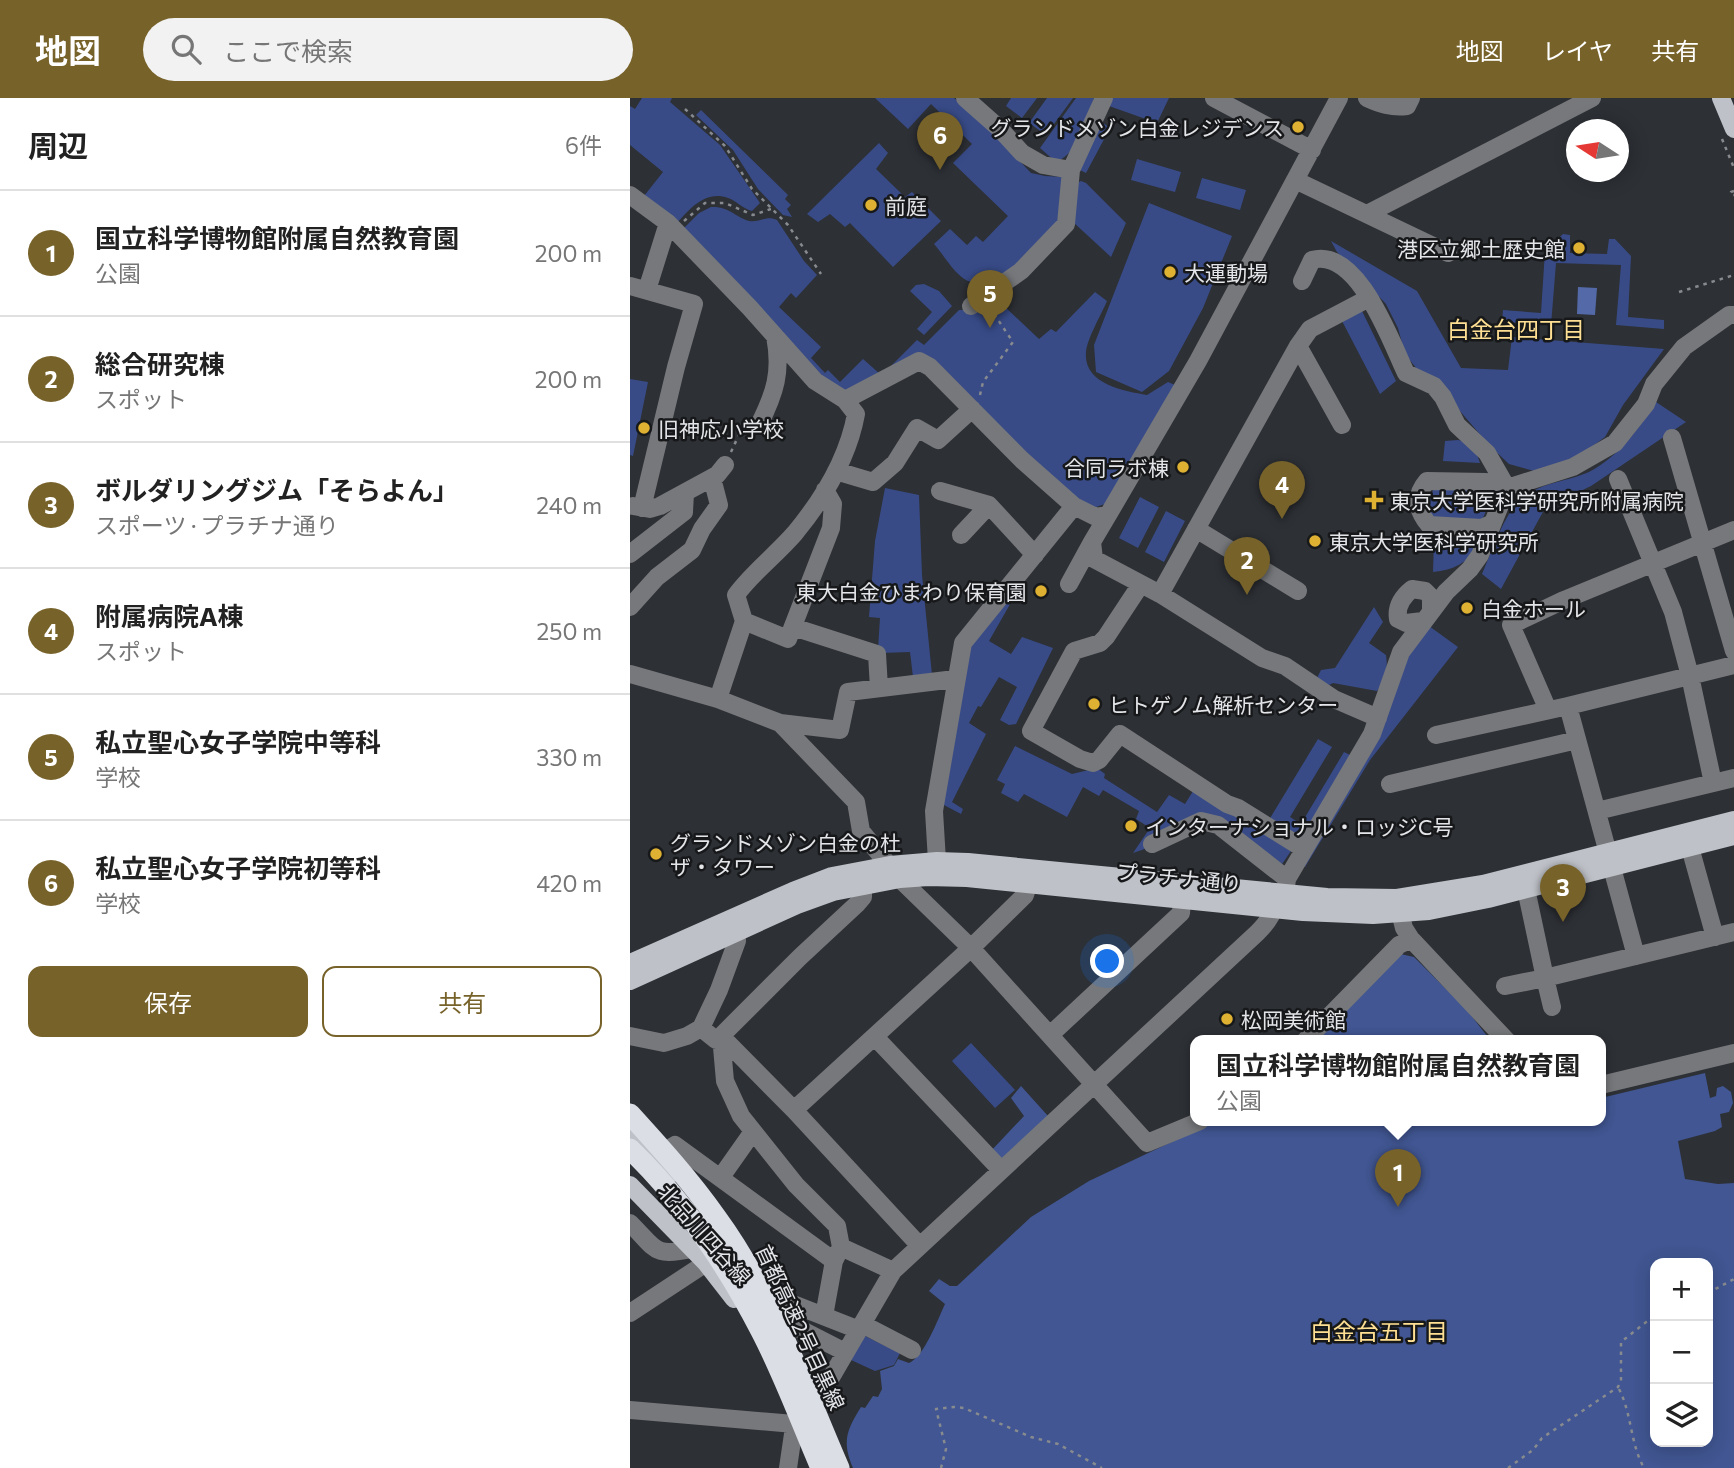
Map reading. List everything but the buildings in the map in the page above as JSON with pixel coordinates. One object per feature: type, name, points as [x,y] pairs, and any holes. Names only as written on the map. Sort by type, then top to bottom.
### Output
[{"type":"highway","name":"首都高速2号目黒線","points":[[630,1114],[718,1218],[744,1261],[773,1315],[839,1468]]},
{"type":"highway","name":"首都高速2号目黒線","points":[[630,1149],[666,1188],[736,1285],[762,1333],[821,1468]]},
{"type":"main road","name":"プラチナ通り","points":[[630,963],[832,876],[1019,866],[1281,894],[1353,915],[1399,906],[1453,890],[1611,860],[1688,840],[1734,820]]},
{"type":"main road","name":"プラチナ通り","points":[[1688,840],[1734,836]]},
{"type":"main road","name":"プラチナ通り","points":[[1399,906],[1456,906],[1526,889],[1611,860]]},
{"type":"main road","name":"プラチナ通り","points":[[939,869],[1028,883],[1182,900],[1281,894]]},
{"type":"main road","name":"プラチナ通り","points":[[630,981],[797,905],[833,892],[863,886],[895,872]]},
{"type":"main road","name":"北品川四谷線","points":[[630,1137],[720,1212],[754,1260],[848,1468]]},
{"type":"main road","name":"北品川四谷線","points":[[630,1185],[722,1282],[758,1339],[814,1468]]},
{"type":"street","points":[[965,98],[1022,153],[1043,165],[1071,170]]},
{"type":"street","points":[[978,302],[1021,271],[1066,224],[1071,170],[1104,98]]},
{"type":"street","points":[[1214,98],[1312,150]]},
{"type":"street","points":[[1069,584],[1198,361],[1339,98]]},
{"type":"street","points":[[1367,98],[1378,104],[1396,107],[1407,106],[1410,98]]},
{"type":"street","points":[[1367,214],[1592,98]]},
{"type":"street","points":[[1296,180],[1448,253]]},
{"type":"street","points":[[630,195],[672,227],[815,381],[845,400],[856,414],[851,439],[825,490],[796,532],[750,577],[736,595],[744,621],[718,699]]},
{"type":"street","points":[[672,227],[638,288],[694,304],[636,506],[650,509],[660,506],[712,478],[725,465]]},
{"type":"street","points":[[1302,281],[1312,260],[1322,258],[1335,261],[1342,267],[1369,298],[1389,331],[1406,373],[1434,386],[1443,397],[1457,425],[1488,453],[1507,488]]},
{"type":"street","points":[[1160,594],[1310,329],[1369,298]]},
{"type":"street","points":[[1493,523],[1482,528],[1429,525],[1420,515],[1418,506],[1421,487],[1427,481],[1486,482],[1507,488],[1573,467],[1615,443],[1646,404],[1654,384],[1684,347],[1729,315],[1734,315]]},
{"type":"street","points":[[759,425],[777,379],[779,365],[775,336]]},
{"type":"street","points":[[1298,346],[1342,425]]},
{"type":"street","points":[[845,400],[919,361],[930,367],[1022,460],[1074,506],[1096,517],[1108,515]]},
{"type":"street","points":[[836,471],[873,482],[895,463],[917,428],[938,440],[974,411]]},
{"type":"street","points":[[1672,438],[1734,652]]},
{"type":"street","points":[[630,607],[657,577],[692,550],[702,528],[719,505],[712,478]]},
{"type":"street","points":[[1618,479],[1673,612],[1713,783]]},
{"type":"street","points":[[788,1468],[795,1427],[819,1399],[893,1271],[1266,923],[1304,849],[1372,734],[1401,652],[1427,616],[1480,555],[1507,488]]},
{"type":"street","points":[[744,621],[788,639],[831,528],[833,504],[825,490]]},
{"type":"street","points":[[940,491],[989,505],[1035,555]]},
{"type":"street","points":[[630,554],[684,512],[685,493]]},
{"type":"street","points":[[961,535],[989,505]]},
{"type":"street","points":[[939,869],[934,811],[962,643],[1074,506]]},
{"type":"street","points":[[1196,528],[1297,591]]},
{"type":"street","points":[[1548,710],[1511,625],[1564,600],[1734,530]]},
{"type":"street","points":[[1093,542],[1094,559],[1160,594],[1262,659],[1285,666],[1334,699],[1378,718]]},
{"type":"street","points":[[1140,584],[1106,637],[1100,643],[1074,651],[1031,731],[1080,759],[1093,763],[1099,760],[1120,734],[1227,804],[1304,849]]},
{"type":"street","points":[[793,627],[877,654],[879,688]]},
{"type":"street","points":[[1436,735],[1734,665]]},
{"type":"street","points":[[630,674],[718,699],[780,723],[840,730],[848,692],[955,679]]},
{"type":"street","points":[[1568,706],[1636,956]]},
{"type":"street","points":[[780,723],[856,802],[861,831],[895,872],[971,948],[1147,1143],[1190,1125]]},
{"type":"street","points":[[1390,783],[1577,740]]},
{"type":"street","points":[[1597,811],[1734,778]]},
{"type":"street","points":[[1152,844],[1201,821],[1219,825],[1281,894]]},
{"type":"street","points":[[1688,840],[1715,937]]},
{"type":"street","points":[[794,1110],[971,948],[1025,895],[1028,883]]},
{"type":"street","points":[[701,1028],[716,1040],[721,1036],[857,904],[863,897],[863,886]]},
{"type":"street","points":[[1526,889],[1552,1007]]},
{"type":"street","points":[[1050,1035],[1181,913],[1182,900]]},
{"type":"street","points":[[1399,906],[1404,928],[1411,939],[1501,1035]]},
{"type":"street","points":[[630,1036],[664,1043],[687,1036],[701,1028],[719,990],[737,941],[736,932]]},
{"type":"street","points":[[1505,985],[1545,978],[1734,932]]},
{"type":"street","points":[[1311,1035],[1399,945],[1411,939]]},
{"type":"street","points":[[721,1036],[794,1110],[919,1245]]},
{"type":"street","points":[[721,1036],[725,1081],[741,1116],[796,1185],[837,1226],[837,1254],[824,1316]]},
{"type":"street","points":[[876,1037],[1000,1169]]},
{"type":"street","points":[[1606,1084],[1734,1053]]},
{"type":"street","points":[[721,1177],[752,1132]]},
{"type":"street","points":[[654,1157],[675,1145],[837,1254],[893,1271]]},
{"type":"street","points":[[630,1223],[659,1252],[668,1254],[692,1249]]},
{"type":"street","points":[[630,1313],[706,1263]]},
{"type":"street","points":[[772,1302],[780,1299],[860,1327],[912,1350]]},
{"type":"street","points":[[785,1328],[798,1328],[845,1352]]},
{"type":"street","points":[[630,1410],[795,1427]]},
{"type":"path","points":[[685,109],[725,146],[752,189],[788,225],[821,274]]},
{"type":"path","points":[[672,227],[705,202],[725,203],[753,215],[771,209]]},
{"type":"path","points":[[1679,292],[1734,275]]},
{"type":"path","points":[[974,411],[983,406],[980,391],[983,382],[1013,342],[978,302]]},
{"type":"path","points":[[725,465],[746,420],[759,425]]},
{"type":"path","points":[[1713,1290],[1734,1279]]},
{"type":"path","points":[[1508,1468],[1532,1450],[1542,1438],[1618,1387],[1621,1381],[1621,1342],[1650,1319]]},
{"type":"path","points":[[1618,1387],[1626,1402],[1635,1451],[1644,1468]]},
{"type":"path","points":[[941,1468],[946,1449],[936,1409],[954,1407],[964,1408],[1031,1437],[1058,1444],[1102,1468]]},
{"type":"shaded area","points":[[642,98],[672,98],[670,102],[720,145],[760,203],[752,211],[728,198],[712,197],[699,202],[677,223],[644,196],[663,172],[630,145],[630,106],[635,109]]},
{"type":"shaded area","points":[[875,98],[954,98],[977,116],[1031,173],[1063,177],[1061,216],[1055,229],[1034,251],[993,278],[971,282],[960,276],[934,244],[950,229],[967,245],[976,236],[983,242],[1008,216],[953,163],[972,144],[931,104],[908,129]]},
{"type":"shaded area","points":[[1011,98],[1037,98],[1022,118],[1006,106]]},
{"type":"shaded area","points":[[1047,98],[1073,98],[1046,135],[1029,123]]},
{"type":"shaded area","points":[[1076,98],[1094,98],[1077,143],[1056,162],[1040,148]]},
{"type":"shaded area","points":[[1113,98],[1169,98],[1157,123],[1109,106]]},
{"type":"shaded area","points":[[701,110],[788,195],[785,199],[791,205],[787,209],[792,217],[783,215],[758,189],[733,150],[696,115]]},
{"type":"shaded area","points":[[1102,122],[1110,128],[1086,173],[1080,170]]},
{"type":"shaded area","name":"前庭","points":[[879,143],[888,153],[876,169],[905,197],[912,192],[941,221],[893,267],[850,223],[845,227],[830,214],[818,222],[807,214]]},
{"type":"shaded area","points":[[1137,159],[1181,172],[1175,192],[1131,180]]},
{"type":"shaded area","points":[[1202,178],[1246,190],[1240,210],[1196,198]]},
{"type":"shaded area","points":[[1081,181],[1126,223],[1111,257],[1073,222],[1077,183]]},
{"type":"shaded area","name":"大運動場","points":[[1149,203],[1232,236],[1203,308],[1169,371],[1142,392],[1096,372],[1094,345]]},
{"type":"shaded area","points":[[711,207],[723,208],[749,221],[770,218],[777,220],[804,261],[817,275],[796,298],[791,293],[779,307],[821,347],[811,358],[825,373],[828,370],[840,382],[863,359],[880,374],[845,394],[820,378],[682,230],[699,213]]},
{"type":"shaded area","points":[[1563,234],[1570,235],[1570,253],[1607,254],[1609,239],[1615,239],[1631,256],[1628,317],[1664,320],[1664,329],[1616,325],[1621,265],[1556,263],[1551,325],[1502,322],[1503,310],[1541,313],[1545,251]]},
{"type":"shaded area","points":[[1331,241],[1417,291],[1461,368],[1508,370],[1512,337],[1664,349],[1623,405],[1605,437],[1576,458],[1538,472],[1509,464],[1405,354],[1398,328],[1386,304],[1337,252]]},
{"type":"shaded area","points":[[924,284],[939,291],[952,306],[924,335],[917,329],[932,312],[910,291],[916,285]]},
{"type":"shaded area","points":[[1578,287],[1597,288],[1595,315],[1577,314]]},
{"type":"shaded area","points":[[1095,292],[1107,301],[1087,347],[1087,363],[1091,372],[1107,384],[1147,395],[1168,382],[1175,385],[1105,504],[1093,508],[1077,499],[1007,436],[923,353],[884,373],[917,340],[924,345],[959,310],[984,309],[1002,304],[1039,339],[1051,329],[1056,332]]},
{"type":"shaded area","points":[[1362,311],[1396,381],[1380,394],[1342,321]]},
{"type":"shaded area","points":[[630,379],[648,382],[633,456],[630,455]]},
{"type":"shaded area","points":[[1656,402],[1686,422],[1591,486],[1545,508],[1501,589],[1482,574],[1502,526],[1519,501],[1534,490],[1600,466],[1627,442]]},
{"type":"shaded area","points":[[1458,440],[1473,448],[1480,463],[1443,461],[1445,441]]},
{"type":"shaded area","points":[[1435,486],[1481,487],[1486,505],[1480,522],[1434,521],[1430,503]]},
{"type":"shaded area","points":[[885,488],[919,495],[922,575],[932,675],[913,677],[910,652],[881,653],[878,649],[880,618],[869,617],[875,541]]},
{"type":"shaded area","points":[[1140,497],[1159,507],[1138,548],[1119,538]]},
{"type":"shaded area","points":[[1166,511],[1185,521],[1164,562],[1145,552]]},
{"type":"shaded area","points":[[1434,543],[1478,546],[1459,565],[1433,572]]},
{"type":"shaded area","points":[[1008,594],[1013,599],[989,641],[1011,654],[1022,637],[1053,648],[1016,724],[1009,725],[1000,720],[1017,687],[999,677],[981,707],[978,706],[969,723],[986,734],[952,802],[963,809],[961,814],[942,804],[964,657]]},
{"type":"shaded area","points":[[1374,607],[1383,622],[1369,643],[1386,655],[1387,660],[1384,679],[1377,691],[1333,683],[1329,685],[1316,680],[1321,670],[1335,668]]},
{"type":"shaded area","points":[[1429,626],[1458,647],[1370,760],[1305,867],[1300,865],[1413,647]]},
{"type":"shaded area","points":[[1318,739],[1332,747],[1290,817],[1301,824],[1344,752],[1354,757],[1304,841],[1269,820]]},
{"type":"shaded area","points":[[1015,746],[1072,774],[1097,768],[1105,774],[1104,778],[1157,812],[1169,795],[1185,804],[1195,788],[1291,851],[1280,867],[1220,823],[1133,853],[1150,828],[1136,819],[1139,811],[1103,790],[1099,796],[1083,787],[1067,817],[1024,794],[1018,802],[1001,793],[1005,784],[997,780]]},
{"type":"shaded area","points":[[1396,953],[1414,957],[1466,1009],[1486,1035],[1317,1035]]},
{"type":"shaded area","points":[[971,1043],[1015,1090],[995,1108],[952,1061]]},
{"type":"shaded area","points":[[1705,1073],[1710,1098],[1716,1096],[1717,1088],[1723,1086],[1731,1092],[1733,1103],[1729,1112],[1720,1114],[1722,1127],[1678,1141],[1685,1179],[1718,1184],[1734,1183],[1734,1468],[853,1468],[847,1437],[861,1407],[865,1408],[873,1396],[878,1397],[882,1389],[880,1371],[894,1366],[898,1359],[909,1363],[915,1359],[930,1337],[945,1304],[929,1291],[939,1279],[950,1286],[957,1286],[1031,1217],[1089,1181],[1205,1126],[1606,1126],[1606,1097]]},
{"type":"shaded area","points":[[1021,1086],[1048,1116],[1000,1162],[990,1152],[1024,1116],[1011,1098]]},
{"type":"shaded area","points":[[863,1335],[900,1353],[894,1365],[875,1371],[851,1360]]},
{"type":"place","name":"グランドメゾン白金レジデンス","points":[[1298,127]]},
{"type":"place","name":"私立聖心女子学院初等科","points":[[940,170]]},
{"type":"place","name":"前庭","points":[[871,205]]},
{"type":"place","name":"港区立郷土歴史館","points":[[1579,248]]},
{"type":"place","name":"大運動場","points":[[1170,272]]},
{"type":"place","name":"私立聖心女子学院中等科","points":[[990,328]]},
{"type":"place","name":"旧神応小学校","points":[[644,428]]},
{"type":"place","name":"合同ラボ棟","points":[[1183,467]]},
{"type":"place","name":"東京大学医科学研究所附属病院","points":[[1374,500]]},
{"type":"place","name":"附属病院A棟","points":[[1282,519]]},
{"type":"place","name":"東京大学医科学研究所","points":[[1315,541]]},
{"type":"place","name":"東大白金ひまわり保育園","points":[[1041,591]]},
{"type":"place","name":"総合研究棟","points":[[1247,595]]},
{"type":"place","name":"白金ホール","points":[[1467,608]]},
{"type":"place","name":"ヒトゲノム解析センター","points":[[1094,704]]},
{"type":"place","name":"インターナショナル・ロッジC号","points":[[1131,826]]},
{"type":"place","name":"グランドメゾン白金の杜 ザ・タワー","points":[[656,854]]},
{"type":"place","name":"ボルダリングジム「そらよん」","points":[[1563,922]]},
{"type":"place","name":"松岡美術館","points":[[1227,1019]]},
{"type":"place","name":"国立科学博物館附属自然教育園","points":[[1398,1207]]},
{"type":"district","name":"白金台四丁目","points":[[1516,329]]},
{"type":"district","name":"白金台五丁目","points":[[1379,1331]]}]
